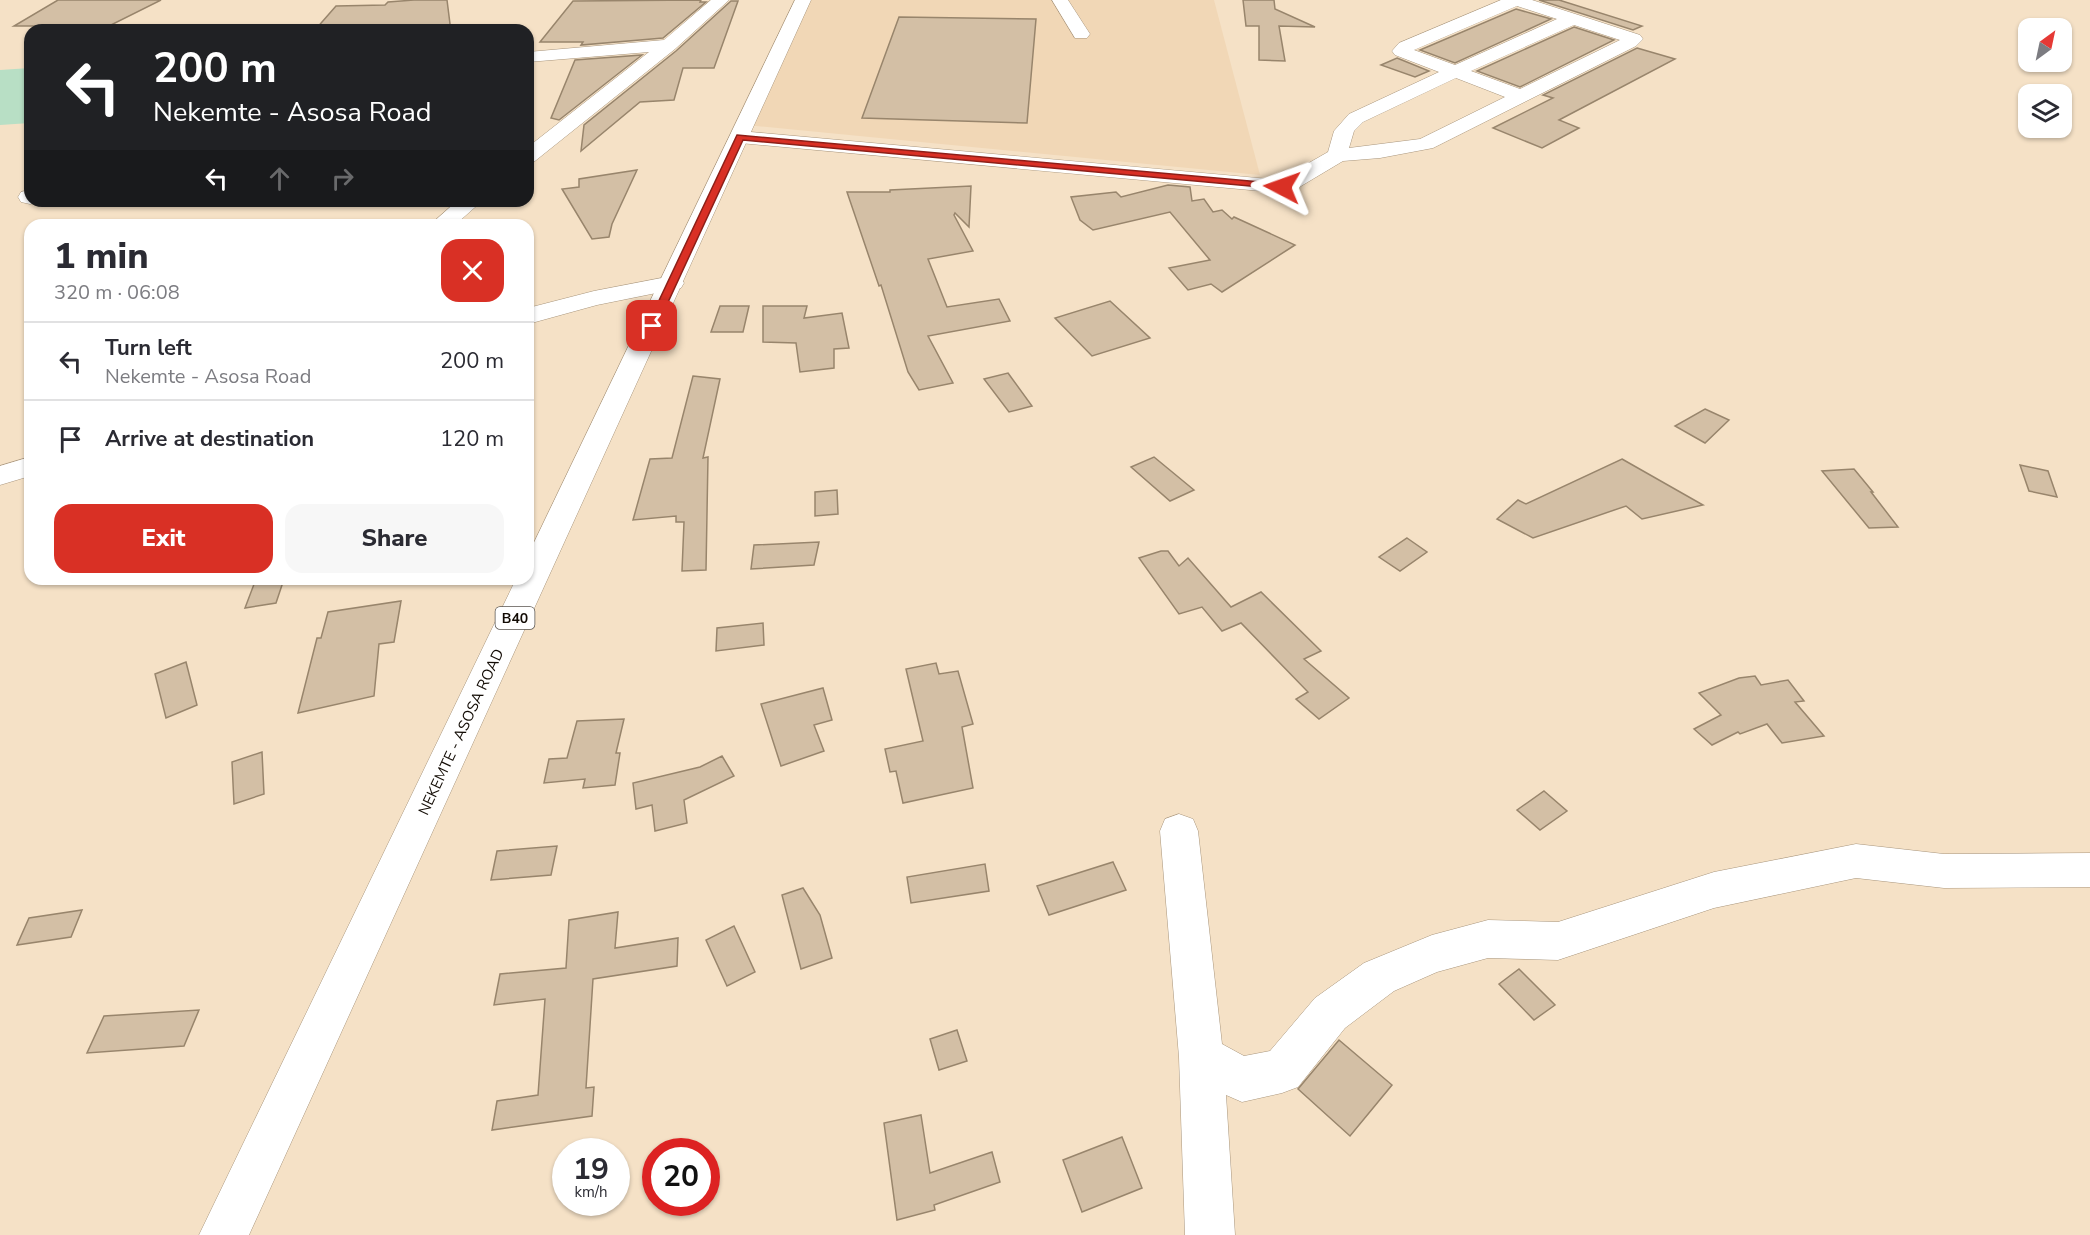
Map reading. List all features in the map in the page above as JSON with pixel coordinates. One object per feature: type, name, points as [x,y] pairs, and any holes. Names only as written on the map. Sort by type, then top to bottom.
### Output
[{"type":"main road","points":[[534,152],[669,45],[721,0]]},
{"type":"main road","name":"NEKEMTE - ASOSA ROAD","points":[[534,576],[803,0]]},
{"type":"main road","points":[[1060,0],[1081,34]]},
{"type":"main road","points":[[740,137],[1282,187],[1338,155],[1380,152],[1426,144],[1634,39],[1518,1],[1508,3],[1405,47],[1401,51],[1520,96]]},
{"type":"main road","points":[[1338,155],[1340,139],[1349,121],[1575,18]]},
{"type":"main road","points":[[534,56],[669,45]]},
{"type":"main road","points":[[448,219],[464,207]]},
{"type":"main road","points":[[534,314],[594,298],[672,283]]},
{"type":"main road","points":[[0,477],[24,468]]},
{"type":"main road","name":"NEKEMTE - ASOSA ROAD","points":[[224,1235],[530,585]]},
{"type":"main road","points":[[1179,831],[1201,1057],[1210,1235]]},
{"type":"main road","points":[[1201,1057],[1242,1079],[1282,1071],[1330,1013],[1379,977],[1432,954],[1488,939],[1558,941],[1714,890],[1856,861],[1944,871],[2090,870]]},
{"type":"shaded area","points":[[797,0],[1214,0],[1260,175],[735,124]]},
{"type":"green space","points":[[24,68],[24,123],[0,125],[0,70]]},
{"type":"building","points":[[58,0],[161,0],[113,24],[14,26]]},
{"type":"building","points":[[447,0],[450,24],[320,24],[336,6],[385,5],[388,2]]},
{"type":"building","points":[[701,0],[700,2],[706,2],[663,38],[581,45],[583,42],[540,42],[573,1]]},
{"type":"building","points":[[1243,0],[1274,0],[1275,9],[1315,27],[1279,26],[1285,61],[1259,60],[1259,26],[1246,26]]},
{"type":"building","points":[[1539,0],[1559,0],[1642,26],[1633,30]]},
{"type":"building","points":[[731,1],[738,1],[714,68],[683,68],[674,100],[640,102],[581,151],[584,125],[676,51]]},
{"type":"building","points":[[1516,9],[1551,19],[1455,63],[1420,50]]},
{"type":"building","points":[[899,17],[1036,19],[1027,123],[862,118]]},
{"type":"building","points":[[1574,27],[1614,40],[1520,87],[1477,71]]},
{"type":"building","points":[[1637,48],[1675,59],[1559,120],[1579,128],[1542,148],[1493,128],[1553,98],[1543,95]]},
{"type":"building","points":[[642,55],[559,120],[551,118],[575,60]]},
{"type":"building","points":[[1397,58],[1429,71],[1415,77],[1381,65]]},
{"type":"building","points":[[637,170],[612,224],[609,237],[592,239],[562,189],[579,187],[579,179]]},
{"type":"building","points":[[1168,185],[1190,187],[1192,201],[1204,199],[1213,212],[1222,210],[1232,219],[1234,217],[1295,245],[1222,292],[1211,284],[1188,290],[1169,268],[1210,260],[1170,212],[1093,230],[1080,220],[1071,197],[1116,192],[1121,197]]},
{"type":"building","points":[[971,186],[969,227],[955,213],[954,215],[973,251],[928,259],[947,307],[999,299],[1010,321],[928,336],[953,383],[919,390],[908,372],[881,285],[879,286],[847,192],[890,192],[890,190]]},
{"type":"building","points":[[1110,301],[1150,338],[1092,356],[1055,318]]},
{"type":"building","points":[[720,306],[749,306],[743,332],[711,332]]},
{"type":"building","points":[[763,306],[807,306],[804,318],[842,313],[849,348],[834,349],[834,368],[800,372],[796,343],[763,342]]},
{"type":"building","points":[[1008,373],[1032,406],[1009,412],[984,379]]},
{"type":"building","points":[[693,376],[720,379],[703,458],[708,457],[706,570],[682,571],[684,522],[676,522],[676,516],[633,520],[650,459],[672,458]]},
{"type":"building","points":[[1705,409],[1729,420],[1705,443],[1675,426]]},
{"type":"building","points":[[1154,457],[1194,490],[1170,501],[1131,467]]},
{"type":"building","points":[[1622,459],[1703,505],[1642,519],[1626,506],[1533,538],[1497,519],[1518,500],[1526,504]]},
{"type":"building","points":[[2020,465],[2048,471],[2057,497],[2029,491]]},
{"type":"building","points":[[1854,469],[1898,527],[1869,528],[1822,471]]},
{"type":"building","points":[[837,490],[838,514],[815,516],[815,492]]},
{"type":"building","points":[[1407,538],[1427,552],[1400,571],[1379,557]]},
{"type":"building","points":[[819,542],[814,565],[751,569],[754,545]]},
{"type":"building","points":[[1168,551],[1179,566],[1188,558],[1231,607],[1261,592],[1321,651],[1304,659],[1349,698],[1319,719],[1296,699],[1308,692],[1241,623],[1222,631],[1202,607],[1179,614],[1139,558]]},
{"type":"building","points":[[254,585],[282,585],[276,603],[245,608]]},
{"type":"building","points":[[401,601],[394,642],[379,644],[374,696],[298,713],[317,638],[321,638],[328,612]]},
{"type":"building","points":[[763,623],[764,645],[716,651],[717,628]]},
{"type":"building","points":[[186,662],[197,705],[166,718],[155,674]]},
{"type":"building","points":[[936,663],[939,674],[958,671],[973,724],[962,727],[973,788],[903,803],[896,771],[890,772],[885,749],[923,741],[906,669]]},
{"type":"building","points":[[1755,676],[1761,685],[1788,680],[1804,701],[1795,702],[1824,736],[1782,743],[1767,724],[1740,734],[1738,732],[1712,745],[1694,729],[1721,715],[1699,693],[1739,678]]},
{"type":"building","points":[[823,688],[832,720],[814,725],[824,751],[781,766],[761,704]]},
{"type":"building","points":[[624,719],[616,753],[620,753],[615,785],[583,788],[585,779],[544,783],[549,759],[567,758],[577,721]]},
{"type":"building","points":[[262,752],[264,794],[234,804],[232,762]]},
{"type":"building","points":[[722,756],[734,776],[684,800],[687,823],[655,831],[652,805],[636,809],[633,783],[700,767]]},
{"type":"building","points":[[1544,791],[1567,811],[1540,830],[1517,810]]},
{"type":"building","points":[[557,846],[551,875],[491,880],[497,851]]},
{"type":"building","points":[[1113,862],[1126,890],[1049,915],[1037,886]]},
{"type":"building","points":[[985,864],[989,891],[911,903],[907,877]]},
{"type":"building","points":[[803,888],[820,915],[832,958],[801,969],[782,895]]},
{"type":"building","points":[[82,910],[71,937],[17,945],[29,918]]},
{"type":"building","points":[[618,912],[615,948],[678,938],[677,966],[593,979],[586,1088],[594,1087],[592,1116],[492,1130],[497,1101],[538,1095],[545,999],[494,1005],[500,974],[566,968],[569,920]]},
{"type":"building","points":[[734,926],[755,972],[727,986],[706,940]]},
{"type":"building","points":[[1519,969],[1555,1005],[1534,1020],[1499,984]]},
{"type":"building","points":[[199,1010],[184,1046],[87,1053],[104,1016]]},
{"type":"building","points":[[957,1030],[967,1061],[939,1070],[930,1039]]},
{"type":"building","points":[[1339,1040],[1392,1085],[1350,1136],[1298,1089]]},
{"type":"building","points":[[921,1115],[930,1173],[992,1152],[1000,1182],[934,1205],[935,1210],[897,1220],[884,1123]]},
{"type":"building","points":[[1122,1137],[1142,1188],[1082,1212],[1063,1160]]},
{"type":"route","points":[[652,326],[740,137],[1282,187]]}]
